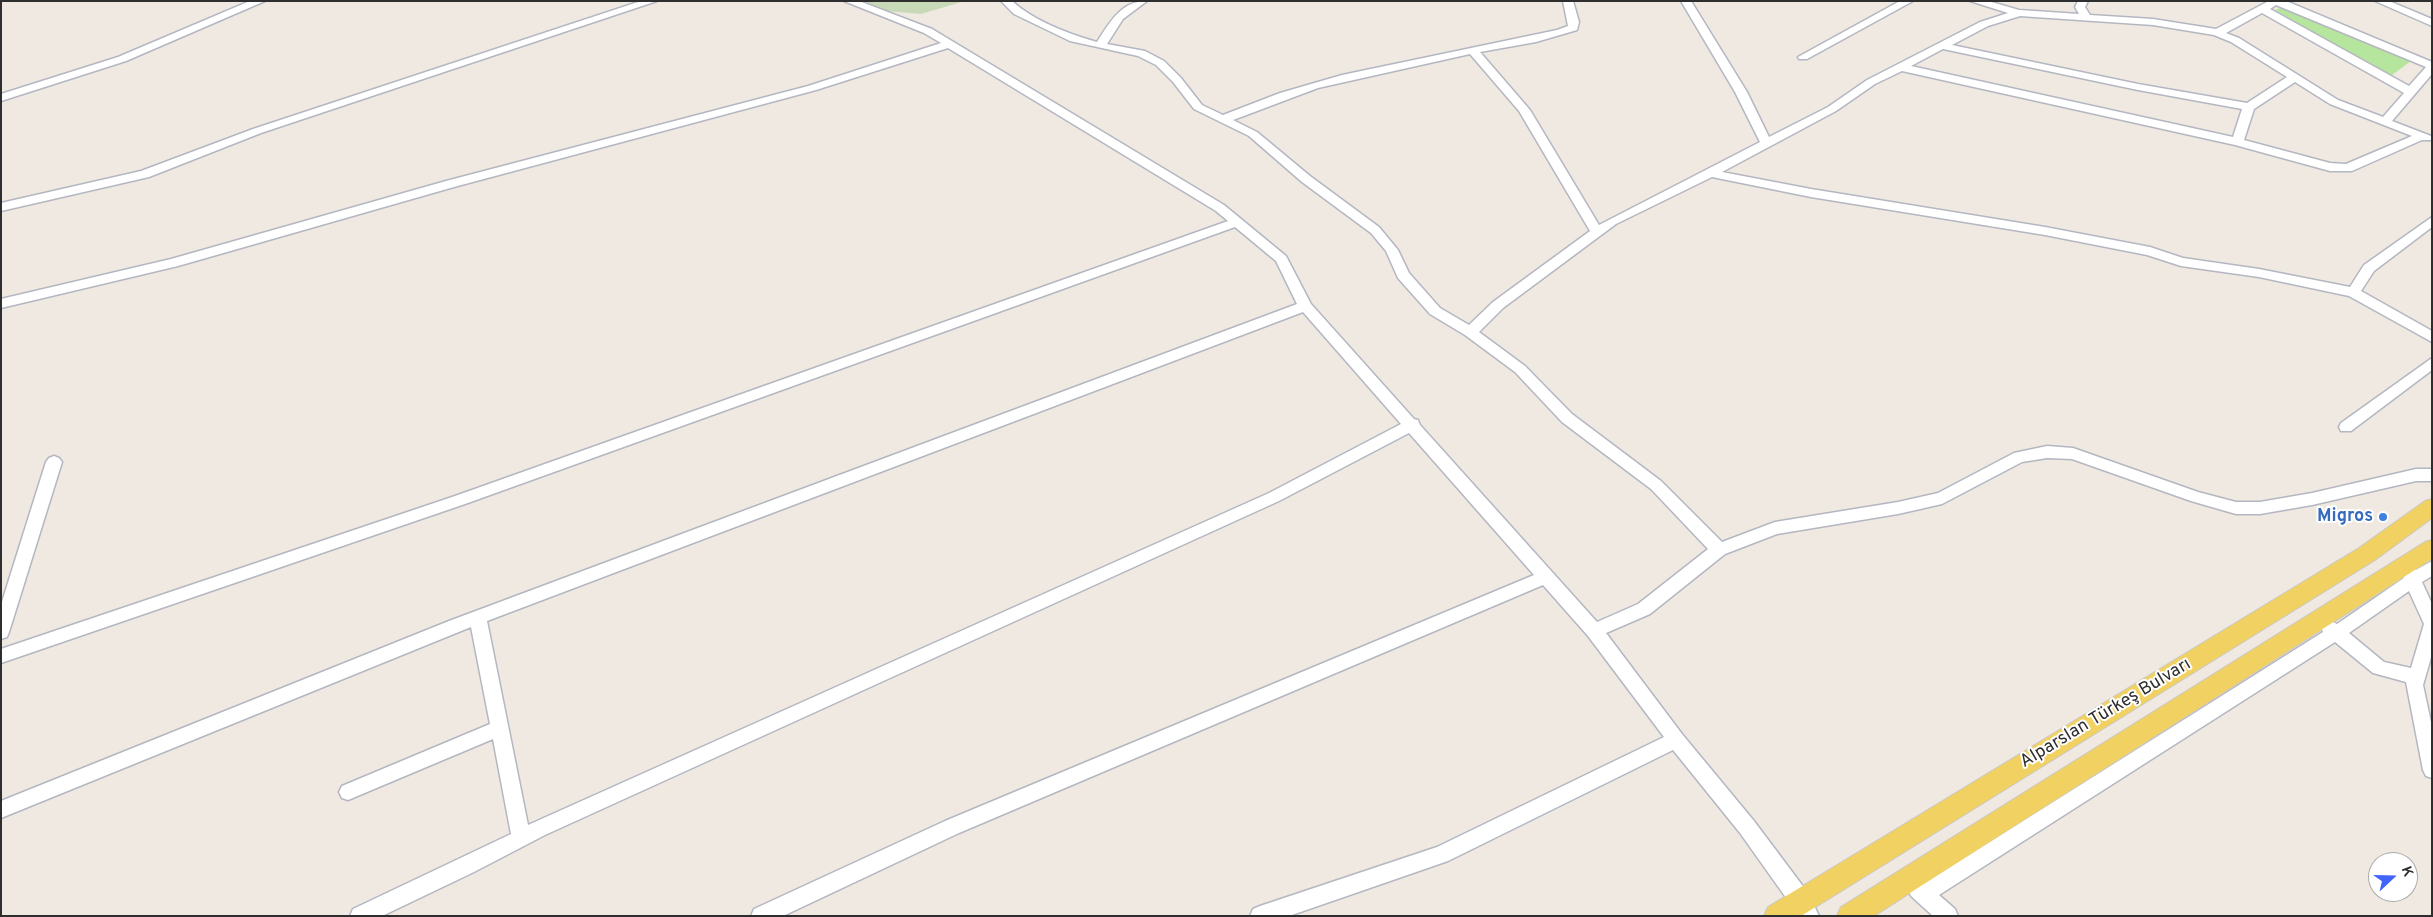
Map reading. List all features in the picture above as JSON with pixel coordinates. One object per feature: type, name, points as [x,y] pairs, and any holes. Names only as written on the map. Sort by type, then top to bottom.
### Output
[{"type":"main road","name":"Alparslan Türkeş Bulvarı","points":[[1777,916],[1805,908],[2367,554],[2432,507]]},
{"type":"main road","name":"Alparslan Türkeş Bulvarı","points":[[1850,916],[1916,887],[2328,627],[2410,574],[2432,548]]},
{"type":"street","points":[[1,98],[122,59],[260,1]]},
{"type":"street","points":[[1,207],[145,174],[267,128],[652,1]]},
{"type":"street","points":[[849,1],[928,30],[1220,208],[1281,259],[1306,306],[1594,632],[1805,908]]},
{"type":"street","points":[[1006,1],[1018,12],[1074,39],[1100,46],[1141,52],[1160,63],[1177,80],[1198,107],[1253,134],[1306,179],[1375,230],[1392,250],[1403,276],[1435,311],[1470,332],[1520,369],[1567,418],[1656,485],[1719,550]]},
{"type":"street","points":[[1100,46],[1119,17],[1142,1]]},
{"type":"street","points":[[1224,119],[1256,104],[1337,80],[1473,50],[1554,36],[1573,28],[1574,22],[1568,1]]},
{"type":"street","points":[[1686,1],[1741,92],[1766,142]]},
{"type":"street","points":[[1803,57],[1908,1]]},
{"type":"street","points":[[1975,1],[2025,14],[2161,23],[2217,33],[2235,40],[2334,102],[2427,138]]},
{"type":"street","points":[[2025,14],[2027,1]]},
{"type":"street","points":[[2083,1],[2080,7],[2088,19]]},
{"type":"street","points":[[2217,33],[2277,1],[2432,67],[2385,122]]},
{"type":"street","points":[[2380,1],[2432,23]]},
{"type":"street","points":[[2262,8],[2411,92]]},
{"type":"street","points":[[1470,332],[1498,305],[1612,221],[1710,173],[1832,109],[1871,82],[1984,24],[2025,14]]},
{"type":"street","points":[[1,304],[173,263],[450,184],[802,91],[950,44]]},
{"type":"street","points":[[1942,46],[2138,87],[2249,106]]},
{"type":"street","points":[[1473,50],[1524,110],[1597,232]]},
{"type":"street","points":[[1900,67],[2237,142],[2330,167],[2348,168],[2427,138]]},
{"type":"street","points":[[2237,142],[2249,106],[2294,78]]},
{"type":"street","points":[[1710,173],[1811,194],[2045,231],[2150,251],[2181,262],[2258,273],[2353,292],[2432,338]]},
{"type":"street","points":[[2353,292],[2369,268],[2432,221]]},
{"type":"street","points":[[1,656],[466,498],[1237,222]]},
{"type":"street","points":[[1,810],[455,626],[478,620],[890,461],[1306,306]]},
{"type":"street","points":[[2346,427],[2432,363]]},
{"type":"street","points":[[360,916],[521,838],[1274,497],[1412,424]]},
{"type":"street","points":[[1594,632],[1644,609],[1719,550],[1775,528],[1898,508],[1942,498],[2019,458],[2047,452],[2073,454],[2196,497],[2236,508],[2260,508],[2312,499],[2416,474],[2432,475]]},
{"type":"street","points":[[1,632],[54,462]]},
{"type":"street","points":[[2432,567],[2410,574],[2432,624],[2414,685],[2432,770]]},
{"type":"street","points":[[761,916],[952,827],[1544,577]]},
{"type":"street","points":[[478,620],[521,838]]},
{"type":"street","points":[[2328,627],[2379,668],[2417,677]]},
{"type":"street","points":[[348,792],[500,728]]},
{"type":"street","points":[[1260,916],[1441,855],[1676,740]]},
{"type":"street","points":[[1916,887],[1948,916]]},
{"type":"green space","points":[[861,1],[965,1],[921,14],[886,11]]},
{"type":"green space","points":[[2285,6],[2409,58],[2411,61],[2392,75],[2385,75],[2275,10]]},
{"type":"place","name":"Migros","points":[[2383,517]]}]
